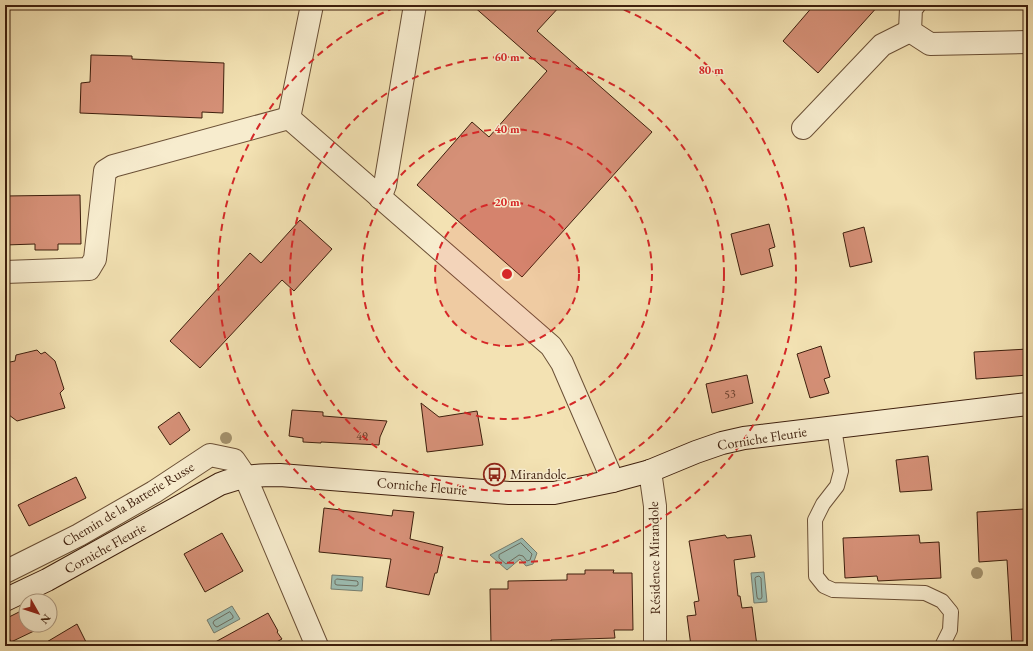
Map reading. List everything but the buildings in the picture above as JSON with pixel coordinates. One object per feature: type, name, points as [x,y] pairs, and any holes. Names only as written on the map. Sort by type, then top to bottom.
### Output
[{"type":"street","points":[[289,118],[312,5]]},
{"type":"street","points":[[910,31],[911,8],[914,5]]},
{"type":"street","points":[[380,198],[385,185],[416,9]]},
{"type":"street","points":[[910,31],[930,44],[1028,42]]},
{"type":"street","points":[[803,128],[882,45],[910,31]]},
{"type":"street","points":[[289,118],[551,346],[562,363],[614,482]]},
{"type":"street","points":[[5,272],[89,269],[94,259],[105,171],[112,166],[289,118]]},
{"type":"street","name":"Corniche Fleurie","points":[[5,600],[47,580],[220,484],[246,476],[280,475],[509,493],[554,493],[614,482],[650,471],[722,443],[744,438],[1028,404]]},
{"type":"street","name":"Chemin de la Batterie Russe","points":[[5,572],[79,535],[147,496],[210,455],[234,460],[246,476],[317,646]]},
{"type":"street","name":"Résidence Mirandole","points":[[650,471],[655,506],[655,646]]},
{"type":"lane","points":[[834,428],[841,471],[837,486],[823,504],[815,520],[816,576],[824,586],[833,590],[925,593],[942,601],[951,612],[950,630],[942,646]]},
{"type":"water","points":[[522,538],[537,553],[533,564],[526,566],[520,559],[507,570],[490,555]]},
{"type":"water","points":[[764,572],[767,602],[754,603],[751,573]]},
{"type":"water","points":[[332,575],[363,577],[362,591],[331,589]]},
{"type":"water","points":[[232,606],[240,619],[214,633],[207,620]]},
{"type":"place","name":"Mirandole","points":[[494,474]]}]
